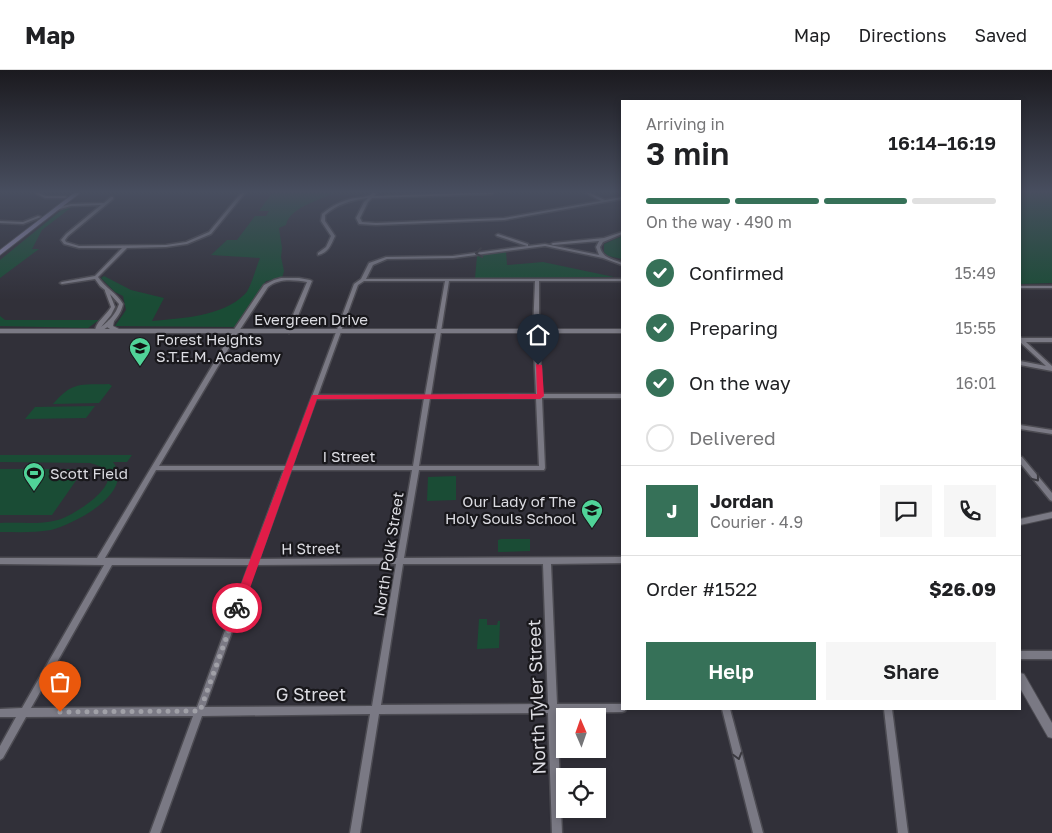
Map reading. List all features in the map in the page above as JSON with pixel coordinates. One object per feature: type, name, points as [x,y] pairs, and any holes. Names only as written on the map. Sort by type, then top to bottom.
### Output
[{"type":"main road","points":[[0,248],[20,229]]},
{"type":"main road","points":[[0,253],[31,229]]},
{"type":"street","points":[[75,229],[66,236],[64,242],[72,246],[176,246],[202,238],[214,229]]},
{"type":"street","points":[[319,254],[328,248],[333,236],[328,229]]},
{"type":"street","points":[[604,257],[599,253],[598,247],[600,242],[621,233]]},
{"type":"street","points":[[498,235],[528,246]]},
{"type":"street","points":[[363,280],[371,264],[386,258],[453,257],[528,246],[605,239]]},
{"type":"street","points":[[545,245],[604,257],[621,264]]},
{"type":"street","points":[[62,283],[96,277],[126,246]]},
{"type":"street","points":[[81,331],[100,323],[108,317],[113,307],[107,291],[96,277]]},
{"type":"street","points":[[100,561],[236,331],[270,282],[282,280],[310,281],[289,331]]},
{"type":"street","points":[[155,833],[356,284],[363,280],[621,280]]},
{"type":"street","name":"North Polk Street","points":[[355,833],[447,280]]},
{"type":"street","points":[[537,280],[536,331],[540,396]]},
{"type":"street","points":[[1021,288],[1052,287]]},
{"type":"street","points":[[97,331],[104,328],[111,321],[120,310],[122,304],[107,291]]},
{"type":"street","points":[[111,321],[110,327],[120,331]]},
{"type":"street","points":[[97,331],[100,323]]},
{"type":"street","name":"Evergreen Drive","points":[[0,331],[621,331]]},
{"type":"street","points":[[1021,339],[1052,340]]},
{"type":"street","points":[[1021,339],[1051,369]]},
{"type":"street","points":[[1021,363],[1051,369]]},
{"type":"street","name":"I Street","points":[[156,468],[542,468],[540,396]]},
{"type":"street","points":[[314,397],[621,396]]},
{"type":"street","points":[[1021,427],[1052,432]]},
{"type":"street","points":[[1021,460],[1052,498]]},
{"type":"street","points":[[1021,522],[1052,515]]},
{"type":"street","name":"North Tyler Street","points":[[547,560],[557,833]]},
{"type":"street","name":"H Street","points":[[0,561],[621,560]]},
{"type":"street","points":[[0,755],[110,561]]},
{"type":"street","points":[[1021,655],[1052,654]]},
{"type":"street","points":[[1021,680],[1052,733]]},
{"type":"street","name":"G Street","points":[[0,713],[621,708]]},
{"type":"street","points":[[726,710],[758,833]]},
{"type":"street","points":[[888,710],[903,833]]},
{"type":"green space","points":[[39,229],[44,229],[32,249],[39,249],[0,278],[0,260]]},
{"type":"green space","points":[[246,229],[279,229],[284,271],[282,278],[266,281],[235,327],[115,326],[126,310],[123,296],[115,292],[101,278],[104,276],[131,290],[164,298],[152,321],[201,315],[225,308],[236,302],[247,291],[260,258],[211,255],[227,240],[237,240]]},
{"type":"green space","points":[[1021,229],[1052,229],[1052,283],[1021,284]]},
{"type":"green space","points":[[621,236],[621,259],[608,256],[604,252],[604,244]]},
{"type":"green space","points":[[506,251],[507,265],[543,262],[614,277],[475,278],[477,256]]},
{"type":"green space","points":[[0,316],[5,320],[99,320],[88,328],[0,326]]},
{"type":"green space","points":[[109,384],[112,386],[99,403],[53,404],[66,391],[72,388],[84,385]]},
{"type":"green space","points":[[95,406],[86,418],[25,419],[35,407]]},
{"type":"green space","points":[[0,455],[132,455],[127,462],[113,462],[118,474],[116,485],[110,496],[87,514],[51,530],[0,532],[0,523],[44,522],[58,520],[67,516],[90,502],[100,493],[106,484],[108,476],[103,468],[90,463],[0,462]]},
{"type":"green space","name":"Scott Field","points":[[0,469],[84,469],[52,515],[0,515]]},
{"type":"green space","points":[[456,476],[456,500],[427,501],[428,477]]},
{"type":"green space","points":[[530,539],[530,551],[498,552],[498,540]]},
{"type":"green space","points":[[479,619],[487,619],[487,625],[497,625],[498,621],[500,621],[499,648],[477,649]]},
{"type":"way so far","points":[[60,712],[200,711],[237,608]]},
{"type":"place","name":"Forest Heights S.T.E.M. Academy","points":[[140,367]]},
{"type":"place","name":"Scott Field","points":[[34,492]]},
{"type":"place","name":"Our Lady of The Holy Souls School","points":[[592,529]]},
{"type":"route","points":[[237,608],[314,397],[540,396],[538,365]]}]
